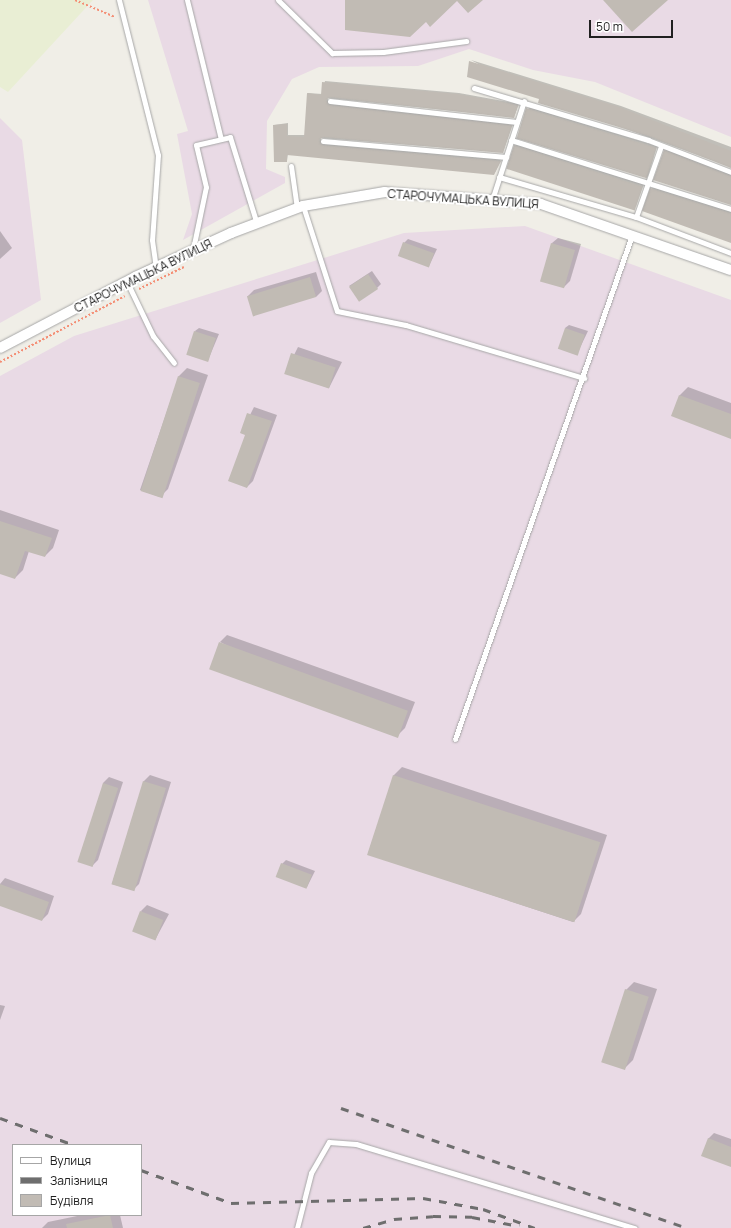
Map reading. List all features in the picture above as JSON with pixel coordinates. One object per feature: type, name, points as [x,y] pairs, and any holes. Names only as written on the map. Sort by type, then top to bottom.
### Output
[{"type":"street","name":"СТАРОЧУМАЦЬКА ВУЛИЦЯ","points":[[0,348],[156,268],[192,251],[257,224],[300,207],[385,192],[541,204],[633,234],[731,270]]},
{"type":"lane","points":[[119,0],[158,155],[152,240],[156,268]]},
{"type":"lane","points":[[187,0],[220,139]]},
{"type":"lane","points":[[278,0],[332,54],[383,52],[466,41]]},
{"type":"lane","points":[[474,88],[524,101],[661,146],[731,172]]},
{"type":"lane","points":[[330,101],[517,122]]},
{"type":"lane","points":[[492,200],[524,101]]},
{"type":"lane","points":[[192,251],[206,187],[196,145],[230,137],[257,224]]},
{"type":"lane","points":[[511,140],[650,181],[731,210]]},
{"type":"lane","points":[[323,141],[506,157]]},
{"type":"lane","points":[[636,217],[650,181],[661,146]]},
{"type":"lane","points":[[291,166],[300,207],[337,311],[406,325],[584,378]]},
{"type":"lane","points":[[499,178],[636,217],[731,253]]},
{"type":"lane","points":[[455,739],[584,378],[633,234]]},
{"type":"lane","points":[[127,282],[153,336],[174,362]]},
{"type":"lane","points":[[297,1228],[311,1173],[329,1142],[356,1144],[635,1228]]},
{"type":"path","points":[[75,0],[124,20]]},
{"type":"path","points":[[0,362],[131,293],[186,266]]},
{"type":"shaded area","points":[[148,0],[731,0],[731,137],[595,82],[533,70],[469,49],[418,66],[319,67],[292,79],[267,121],[266,169],[285,177],[285,183],[183,240],[192,214],[177,134],[188,131]]},
{"type":"shaded area","points":[[0,118],[22,140],[41,300],[0,323]]},
{"type":"shaded area","points":[[525,226],[731,300],[731,1228],[0,1228],[0,376],[74,336],[404,233]]},
{"type":"green space","points":[[0,0],[93,0],[8,92],[0,87]]},
{"type":"building","points":[[345,0],[483,0],[468,13],[457,1],[430,27],[426,22],[410,37],[345,30]]},
{"type":"building","points":[[603,0],[668,0],[632,32]]},
{"type":"building","points":[[469,61],[619,107],[731,151],[731,168],[649,136],[538,103],[539,99],[467,77]]},
{"type":"building","points":[[322,82],[457,94],[518,105],[514,118],[330,97],[326,100],[330,105],[512,125],[503,153],[323,137],[319,140],[323,145],[501,161],[494,175],[287,155],[287,162],[274,162],[273,125],[287,124],[287,136],[304,137],[307,93],[321,95]]},
{"type":"building","points":[[526,108],[656,148],[647,178],[517,139]]},
{"type":"building","points":[[514,145],[642,187],[635,210],[506,169]]},
{"type":"building","points":[[664,150],[731,176],[731,205],[653,180]]},
{"type":"building","points":[[650,188],[731,213],[731,243],[642,211]]},
{"type":"building","points":[[403,242],[434,253],[429,267],[398,256]]},
{"type":"building","points":[[551,243],[575,250],[564,288],[540,281]]},
{"type":"building","points":[[368,274],[378,289],[359,302],[349,287]]},
{"type":"building","points":[[310,277],[316,297],[253,316],[247,296]]},
{"type":"building","points":[[565,328],[585,335],[578,356],[558,349]]},
{"type":"building","points":[[194,331],[216,338],[208,362],[186,355]]},
{"type":"building","points":[[291,353],[336,368],[329,388],[284,374]]},
{"type":"building","points":[[178,376],[200,383],[162,498],[141,491]]},
{"type":"building","points":[[679,395],[731,414],[731,439],[671,416]]},
{"type":"building","points":[[247,413],[272,421],[247,488],[228,481],[245,435],[240,433]]},
{"type":"building","points":[[0,521],[52,538],[45,557],[25,551],[15,579],[0,574]]},
{"type":"building","points":[[219,642],[408,711],[398,738],[209,669]]},
{"type":"building","points":[[393,775],[600,842],[574,922],[367,855]]},
{"type":"building","points":[[143,781],[166,788],[134,891],[111,884]]},
{"type":"building","points":[[103,783],[118,788],[93,867],[77,862]]},
{"type":"building","points":[[281,863],[312,875],[306,889],[276,877]]},
{"type":"building","points":[[0,884],[49,902],[42,921],[0,906]]},
{"type":"building","points":[[140,911],[163,920],[155,940],[132,932]]},
{"type":"building","points":[[625,989],[649,997],[625,1070],[601,1062]]},
{"type":"building","points":[[708,1138],[731,1147],[731,1167],[701,1156]]},
{"type":"building","points":[[110,1216],[113,1228],[67,1228],[66,1224]]},
{"type":"railway","points":[[341,1108],[688,1228]]},
{"type":"railway","points":[[0,1118],[71,1144]]},
{"type":"railway","points":[[142,1170],[231,1203],[423,1198],[483,1209],[535,1228]]},
{"type":"railway","points":[[363,1228],[394,1219],[433,1216],[472,1217],[519,1226]]}]
